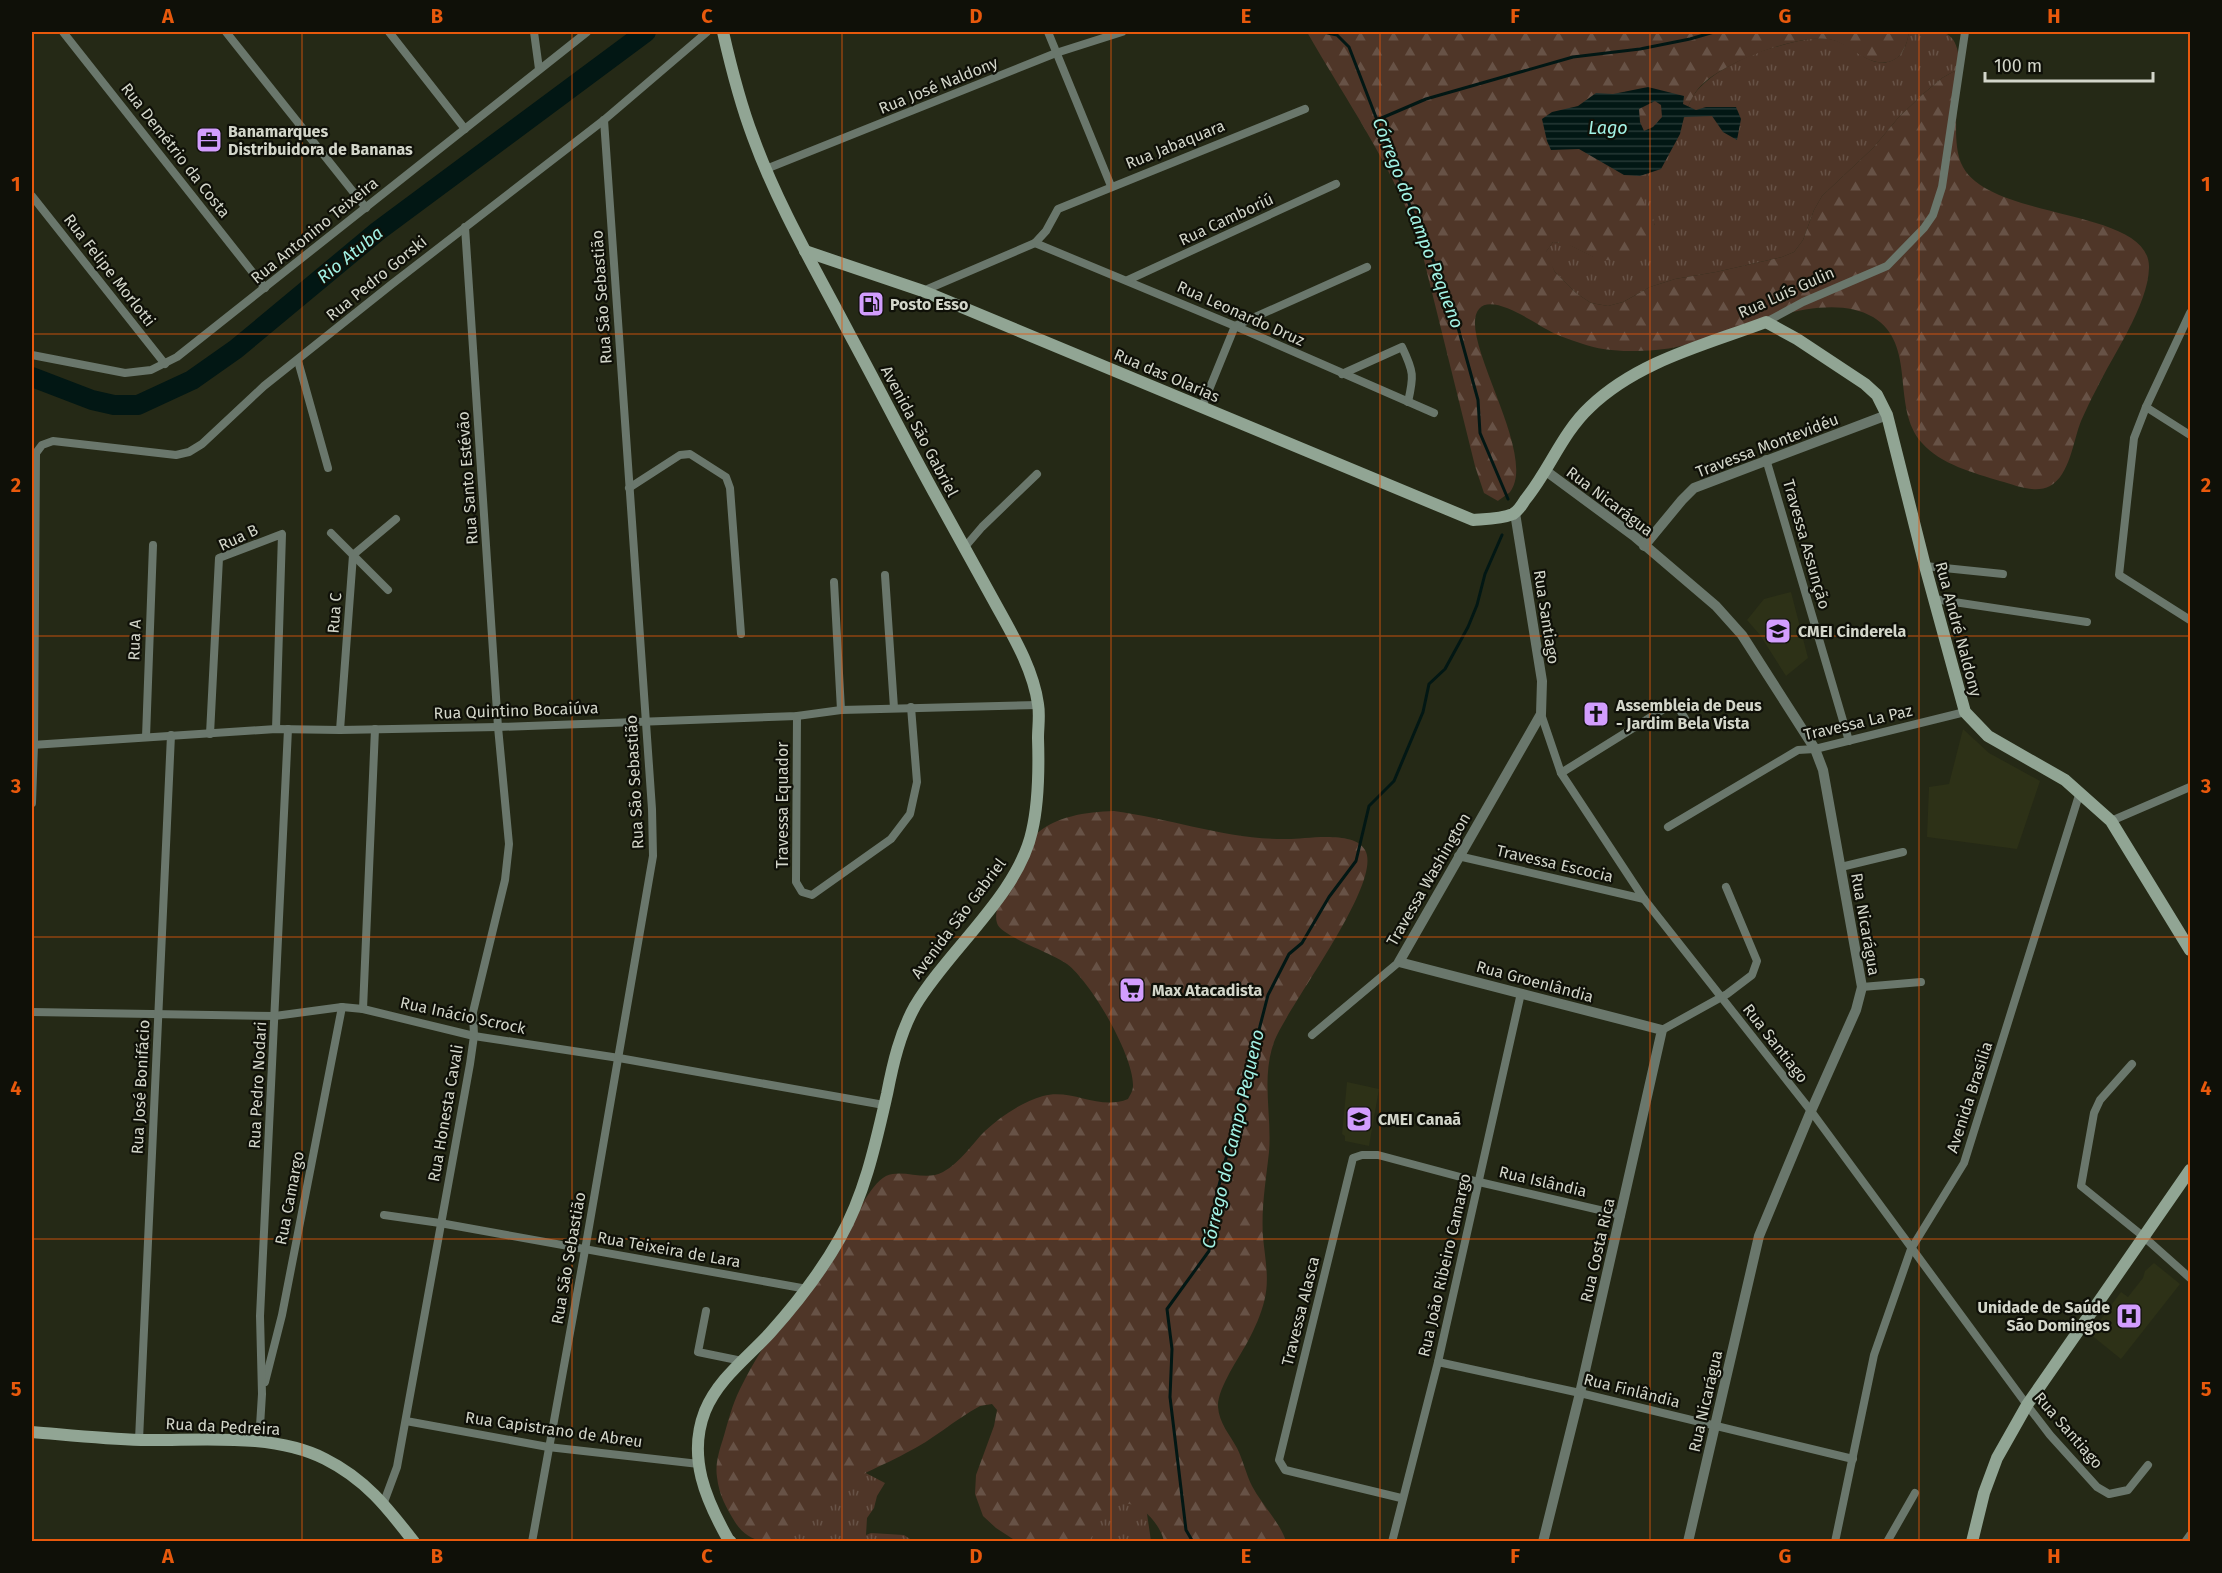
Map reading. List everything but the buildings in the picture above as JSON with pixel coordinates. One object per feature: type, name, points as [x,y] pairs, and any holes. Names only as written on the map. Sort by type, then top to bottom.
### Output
[{"type":"main road","name":"Avenida São Gabriel","points":[[723,32],[734,81],[753,139],[788,218],[1025,662],[1038,705],[1039,759],[1032,830],[1023,858],[1011,879],[926,987],[906,1022],[894,1059],[874,1149],[842,1236],[807,1289],[769,1334],[718,1386],[704,1412],[699,1436],[699,1464],[711,1509],[729,1541]]},
{"type":"main road","name":"Rua das Olarias","points":[[806,251],[923,291],[1473,520],[1495,519],[1515,513]]},
{"type":"main road","name":"Rua André Naldony","points":[[1766,322],[1797,339],[1865,384],[1877,395],[1887,415],[1965,712],[1988,736],[2065,780],[2110,821],[2190,950]]},
{"type":"main road","name":"Rua Luís Gulin","points":[[1515,513],[1546,471],[1568,433],[1589,407],[1615,386],[1644,368],[1766,322]]},
{"type":"main road","points":[[1972,1542],[1984,1493],[1997,1458],[2027,1405],[2190,1170]]},
{"type":"main road","name":"Rua da Pedreira","points":[[32,1432],[139,1440],[259,1442],[301,1449],[324,1458],[363,1482],[384,1502],[414,1542]]},
{"type":"street","name":"Rua Demétrio da Costa","points":[[63,32],[266,288]]},
{"type":"street","points":[[226,32],[366,207]]},
{"type":"street","points":[[389,32],[465,129]]},
{"type":"street","points":[[534,32],[539,69]]},
{"type":"street","name":"Rua Antonino Teixeira","points":[[32,355],[125,373],[150,370],[165,363],[190,347],[266,288],[587,32]]},
{"type":"street","name":"Rua Pedro Gorski","points":[[33,745],[36,453],[42,445],[53,441],[176,455],[189,452],[202,444],[264,386],[465,226],[604,120],[707,32]]},
{"type":"street","points":[[1047,32],[1111,186]]},
{"type":"street","name":"Rua José Naldony","points":[[766,169],[1056,53],[1122,32]]},
{"type":"street","name":"Rua Luís Gulin","points":[[1766,322],[1803,302],[1887,266],[1924,228],[1933,215],[1942,187],[1965,32]]},
{"type":"street","name":"Rua Jabaquara","points":[[1035,243],[1046,231],[1058,209],[1305,109]]},
{"type":"street","name":"Rua São Sebastião","points":[[532,1542],[653,856],[604,120]]},
{"type":"street","name":"Rua Camboriú","points":[[1128,280],[1336,184]]},
{"type":"street","name":"Rua Felipe Morlotti","points":[[32,196],[165,363]]},
{"type":"street","name":"Rua Santo Estévão","points":[[465,226],[498,727]]},
{"type":"street","points":[[923,291],[1035,243]]},
{"type":"street","name":"Rua Leonardo Druz","points":[[1035,243],[1128,280],[1434,414]]},
{"type":"street","points":[[1202,407],[1235,326],[1367,267]]},
{"type":"street","points":[[2190,313],[2134,438],[2119,575],[2190,620]]},
{"type":"street","points":[[1342,374],[1402,347],[1412,368],[1413,382],[1408,402]]},
{"type":"street","points":[[298,361],[328,468]]},
{"type":"street","points":[[2146,407],[2190,435]]},
{"type":"street","name":"Travessa Montevidéu","points":[[1644,546],[1694,488],[1887,415]]},
{"type":"street","points":[[629,488],[680,455],[690,454],[726,477],[730,488],[741,634]]},
{"type":"street","name":"Travessa Assunção","points":[[1766,459],[1849,741]]},
{"type":"street","name":"Rua Nicarágua","points":[[1546,471],[1644,546],[1716,606],[1742,635],[1815,749],[1823,770],[1862,987],[1857,1010],[1811,1112],[1760,1236],[1688,1542]]},
{"type":"street","points":[[964,548],[982,527],[1037,474]]},
{"type":"street","name":"Rua Santiago","points":[[1515,513],[1542,681],[1541,714],[1561,773],[1644,899],[1811,1112],[2027,1405],[2097,1487],[2109,1494],[2128,1490],[2148,1465]]},
{"type":"street","points":[[353,555],[396,519]]},
{"type":"street","points":[[331,533],[388,590]]},
{"type":"street","name":"Rua B","points":[[210,734],[219,558],[282,534],[276,729]]},
{"type":"street","name":"Rua A","points":[[146,737],[153,544]]},
{"type":"street","name":"Rua C","points":[[340,730],[353,555]]},
{"type":"street","points":[[1925,566],[2003,574]]},
{"type":"street","points":[[885,575],[894,708]]},
{"type":"street","points":[[834,582],[841,710]]},
{"type":"street","points":[[1934,599],[2087,622]]},
{"type":"street","points":[[1561,773],[1675,702],[1689,725]]},
{"type":"street","name":"Rua Quintino Bocaiúva","points":[[33,745],[276,729],[498,727],[797,716],[841,710],[911,707],[1038,705]]},
{"type":"street","name":"Travessa Equador","points":[[797,716],[796,882],[802,892],[812,895],[891,839],[910,814],[917,782],[911,707]]},
{"type":"street","name":"Travessa La Paz","points":[[1668,827],[1798,750],[1815,749],[1965,712]]},
{"type":"street","name":"Travessa Washington","points":[[1312,1035],[1399,962],[1541,714]]},
{"type":"street","name":"Rua Honesta Cavali","points":[[384,1502],[397,1467],[406,1421],[474,1036],[474,1012],[505,880],[509,844],[498,727]]},
{"type":"street","name":"Rua Pedro Nodari","points":[[259,1442],[262,1394],[260,1316],[288,729]]},
{"type":"street","points":[[363,1009],[375,729]]},
{"type":"street","name":"Rua José Bonifácio","points":[[139,1440],[171,735]]},
{"type":"street","points":[[32,803],[33,745]]},
{"type":"street","points":[[2110,821],[2190,787]]},
{"type":"street","name":"Avenida Brasília","points":[[1838,1541],[1874,1355],[1911,1249],[1964,1163],[2080,792]]},
{"type":"street","points":[[1841,867],[1903,852]]},
{"type":"street","name":"Travessa Escocia","points":[[1458,856],[1644,899]]},
{"type":"street","points":[[1662,1030],[1722,997],[1752,975],[1757,961],[1726,887]]},
{"type":"street","name":"Rua Groenlândia","points":[[1399,962],[1662,1030]]},
{"type":"street","points":[[1862,987],[1921,982]]},
{"type":"street","name":"Rua João Ribeiro Camargo","points":[[1392,1542],[1401,1498],[1437,1362],[1521,993]]},
{"type":"street","name":"Rua Inácio Scrock","points":[[32,1012],[158,1012],[275,1016],[342,1007],[363,1009],[474,1036],[619,1058],[884,1105]]},
{"type":"street","name":"Rua Camargo","points":[[262,1394],[282,1315],[342,1007]]},
{"type":"street","name":"Rua Costa Rica","points":[[1543,1542],[1580,1393],[1662,1030]]},
{"type":"street","points":[[2132,1064],[2100,1100],[2094,1113],[2081,1186],[2190,1278]]},
{"type":"street","name":"Rua Islândia","points":[[1353,1158],[1362,1155],[1378,1155],[1479,1182],[1621,1215]]},
{"type":"street","name":"Travessa Alasca","points":[[1353,1158],[1279,1460],[1285,1470],[1401,1498]]},
{"type":"street","name":"Rua Teixeira de Lara","points":[[384,1215],[807,1289]]},
{"type":"street","points":[[706,1311],[698,1352],[742,1361]]},
{"type":"street","name":"Rua Finlândia","points":[[1437,1362],[1580,1393],[1853,1459]]},
{"type":"street","name":"Rua Capistrano de Abreu","points":[[406,1421],[548,1447],[699,1464]]},
{"type":"street","points":[[1887,1542],[1915,1493]]},
{"type":"street","points":[[2185,1542],[2190,1535]]},
{"type":"shaded area","name":"CMEI Cinderela","points":[[1791,592],[1808,658],[1786,676],[1760,635],[1747,620],[1764,599]]},
{"type":"shaded area","points":[[1963,729],[1989,753],[2040,781],[2017,849],[1927,837],[1929,787],[1949,784]]},
{"type":"shaded area","name":"CMEI Canaã","points":[[1347,1082],[1379,1089],[1369,1146],[1345,1141],[1345,1136],[1342,1134]]},
{"type":"shaded area","name":"Unidade de Saúde São Domingos","points":[[2154,1263],[2180,1284],[2121,1359],[2090,1334],[2121,1292],[2128,1297],[2143,1278],[2145,1271]]},
{"type":"green space","points":[[1307,32],[1909,32],[1905,47],[1892,61],[1871,61],[1836,41],[1814,39],[1797,41],[1759,53],[1708,79],[1694,95],[1671,147],[1652,169],[1644,183],[1642,197],[1654,220],[1654,239],[1633,254],[1610,260],[1593,257],[1569,245],[1553,242],[1546,252],[1555,272],[1576,293],[1591,303],[1608,306],[1623,302],[1650,287],[1675,279],[1716,272],[1782,257],[1794,252],[1803,240],[1822,196],[1873,148],[1898,118],[1923,94],[1942,78],[1960,68],[1956,141],[1961,163],[1976,182],[2001,196],[2097,223],[2124,234],[2142,248],[2149,268],[2143,298],[2129,330],[2083,417],[2062,474],[2050,486],[2038,489],[2018,486],[1969,471],[1938,457],[1929,450],[1913,428],[1907,412],[1900,359],[1895,343],[1887,329],[1873,317],[1852,309],[1829,307],[1804,310],[1777,316],[1681,346],[1656,350],[1618,351],[1586,345],[1554,333],[1502,306],[1485,305],[1479,309],[1475,323],[1478,344],[1507,425],[1514,451],[1516,474],[1510,492],[1498,501],[1484,493],[1475,466],[1419,240],[1408,212],[1368,133]]},
{"type":"green space","points":[[1909,32],[1947,34],[1956,45],[1960,68],[1942,78],[1923,94],[1898,118],[1873,148],[1822,196],[1803,240],[1794,252],[1782,257],[1716,272],[1675,279],[1650,287],[1623,302],[1608,306],[1591,303],[1576,293],[1555,272],[1545,253],[1553,242],[1566,243],[1594,257],[1655,225],[1642,200],[1641,189],[1647,176],[1674,141],[1691,100],[1697,91],[1716,74],[1764,50],[1816,38],[1837,41],[1870,60],[1886,62],[1901,54]]},
{"type":"green space","points":[[1114,811],[1244,836],[1288,839],[1341,838],[1359,844],[1365,850],[1367,866],[1361,888],[1332,944],[1283,1024],[1270,1056],[1267,1083],[1270,1138],[1263,1215],[1266,1294],[1256,1326],[1221,1391],[1218,1407],[1220,1418],[1237,1448],[1252,1486],[1286,1541],[1164,1541],[1156,1524],[1143,1510],[1126,1503],[1117,1505],[1106,1513],[1089,1541],[1016,1541],[983,1516],[975,1494],[976,1475],[994,1426],[997,1410],[992,1404],[980,1406],[916,1448],[842,1486],[818,1506],[798,1530],[787,1539],[767,1542],[755,1539],[743,1532],[735,1522],[719,1490],[718,1458],[732,1407],[762,1350],[788,1310],[848,1229],[874,1187],[886,1176],[893,1174],[929,1176],[943,1172],[961,1158],[998,1120],[1012,1110],[1043,1096],[1054,1094],[1117,1102],[1128,1099],[1131,1093],[1133,1086],[1131,1073],[1119,1039],[1088,986],[1067,964],[1000,928],[996,918],[999,903],[1023,852],[1034,836],[1051,824],[1071,816]]},
{"type":"green space","points":[[860,1470],[885,1483],[867,1518],[866,1535],[871,1533],[904,1535],[913,1541],[764,1542]]},
{"type":"green space","points":[[1142,1480],[1151,1541],[1029,1542]]},
{"type":"water","name":"Lago","points":[[1648,87],[1684,96],[1683,104],[1696,110],[1706,107],[1736,107],[1741,119],[1737,140],[1723,132],[1712,116],[1684,117],[1680,134],[1661,169],[1640,176],[1624,175],[1579,149],[1551,150],[1542,119],[1552,112],[1578,106],[1596,93],[1613,94]],"holes":[[[1655,101],[1661,105],[1662,117],[1653,127],[1644,131],[1640,122],[1639,109]]]},
{"type":"waterway","name":"Rio Atuba","points":[[32,377],[92,400],[114,405],[138,405],[192,380],[236,349],[378,231],[646,32]]},
{"type":"waterway","name":"Córrego do Campo Pequeno","points":[[1323,32],[1337,35],[1349,47],[1410,206],[1451,302],[1478,400],[1480,433],[1508,499]]},
{"type":"waterway","points":[[1377,120],[1426,99],[1573,57],[1640,49],[1714,32]]},
{"type":"waterway","name":"Córrego do Campo Pequeno","points":[[1193,1542],[1186,1530],[1170,1397],[1172,1349],[1167,1309],[1209,1251],[1217,1193],[1268,995],[1289,954],[1302,943],[1329,897],[1356,861],[1369,806],[1394,781],[1423,712],[1429,684],[1445,669],[1468,627],[1477,605],[1485,574],[1502,535]]},
{"type":"place","name":"Banamarques Distribuidora de Bananas","points":[[209,140]]},
{"type":"place","name":"Posto Esso","points":[[871,304]]},
{"type":"place","name":"CMEI Cinderela","points":[[1778,631]]},
{"type":"place","name":"Assembleia de Deus - Jardim Bela Vista","points":[[1596,714]]},
{"type":"place","name":"Max Atacadista","points":[[1132,990]]},
{"type":"place","name":"CMEI Canaã","points":[[1359,1119]]},
{"type":"place","name":"Unidade de Saúde São Domingos","points":[[2129,1316]]}]
